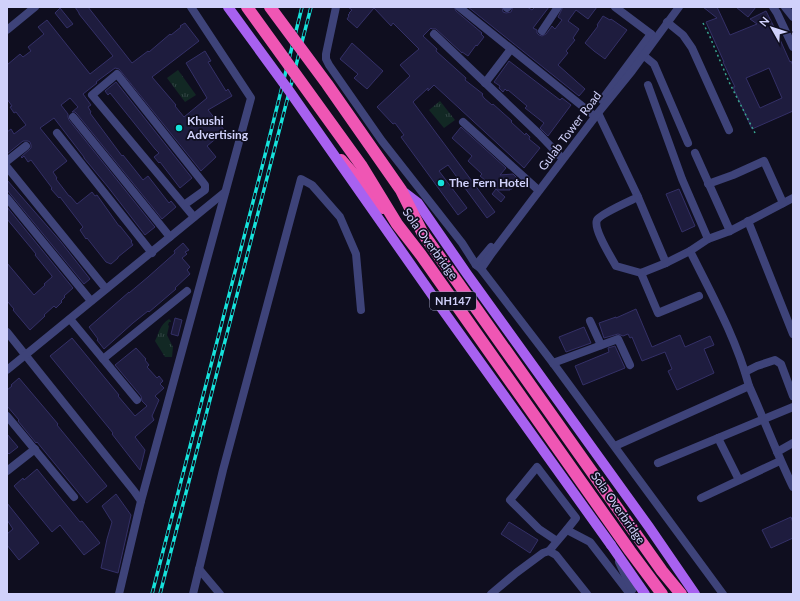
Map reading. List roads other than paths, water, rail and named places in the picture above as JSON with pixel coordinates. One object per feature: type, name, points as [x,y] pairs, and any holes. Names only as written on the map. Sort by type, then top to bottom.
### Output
[{"type":"highway","name":"Sola Overbridge","points":[[247,7],[361,165],[397,224],[421,255],[662,594]]},
{"type":"highway","name":"Sola Overbridge","points":[[270,7],[327,84],[401,190],[422,232],[662,571],[681,594]]},
{"type":"highway","points":[[321,136],[397,224]]},
{"type":"main road","points":[[228,7],[286,86],[437,302],[645,594]]},
{"type":"main road","points":[[401,190],[418,203],[471,280],[695,594]]},
{"type":"street","points":[[7,30],[36,7]]},
{"type":"street","points":[[119,594],[141,501],[251,98],[191,7]]},
{"type":"street","points":[[336,7],[326,59],[382,141],[553,363],[723,594]]},
{"type":"street","points":[[459,7],[595,114],[638,197],[666,263]]},
{"type":"street","points":[[542,31],[558,7]]},
{"type":"street","points":[[616,7],[652,34]]},
{"type":"street","points":[[479,267],[488,250],[560,156],[595,114],[672,7]]},
{"type":"street","name":"Gulab Tower Road","points":[[479,267],[497,247],[595,114],[632,71],[679,7]]},
{"type":"street","points":[[773,7],[793,47]]},
{"type":"street","points":[[785,7],[793,17]]},
{"type":"street","points":[[667,22],[683,35],[692,48],[728,130]]},
{"type":"street","points":[[434,34],[560,156]]},
{"type":"street","points":[[485,83],[511,49]]},
{"type":"street","points":[[643,56],[654,64],[688,143]]},
{"type":"street","points":[[184,204],[204,190],[205,185],[117,74],[92,95],[194,217]]},
{"type":"street","points":[[648,85],[682,179],[708,239]]},
{"type":"street","points":[[73,117],[170,237]]},
{"type":"street","points":[[464,122],[536,188]]},
{"type":"street","points":[[57,133],[152,253]]},
{"type":"street","points":[[7,161],[26,146]]},
{"type":"street","points":[[695,154],[730,231]]},
{"type":"street","points":[[708,184],[733,175],[764,160],[783,203]]},
{"type":"street","points":[[7,167],[106,289]]},
{"type":"street","points":[[193,594],[223,470],[300,179],[312,185],[340,217],[356,254],[360,310]]},
{"type":"street","points":[[7,370],[225,192]]},
{"type":"street","points":[[638,197],[605,213],[596,222],[600,236],[616,266],[641,273],[666,263],[690,251],[708,239],[730,231],[793,198]]},
{"type":"street","points":[[7,198],[91,301]]},
{"type":"street","points":[[748,221],[793,334]]},
{"type":"street","points":[[690,251],[729,329],[749,386],[764,419],[776,452],[793,487]]},
{"type":"street","points":[[641,273],[656,314],[699,296]]},
{"type":"street","points":[[103,359],[187,291]]},
{"type":"street","points":[[70,319],[137,400]]},
{"type":"street","points":[[590,321],[601,345]]},
{"type":"street","points":[[7,332],[141,501]]},
{"type":"street","points":[[553,363],[618,339],[630,365]]},
{"type":"street","points":[[745,372],[756,366],[775,360],[781,364],[793,396]]},
{"type":"street","points":[[615,446],[749,386]]},
{"type":"street","points":[[658,463],[793,406]]},
{"type":"street","points":[[7,416],[74,497]]},
{"type":"street","points":[[718,438],[739,480]]},
{"type":"street","points":[[776,452],[793,443]]},
{"type":"street","points":[[7,471],[35,449]]},
{"type":"street","points":[[701,498],[780,461]]},
{"type":"street","points":[[494,593],[516,573],[543,553],[549,551],[576,518],[536,467],[510,500],[539,529],[557,541]]},
{"type":"street","points":[[567,530],[590,542],[630,594]]},
{"type":"street","points":[[611,545],[634,594]]},
{"type":"street","points":[[549,551],[556,555],[587,594]]},
{"type":"street","points":[[199,569],[220,594]]},
{"type":"railway","points":[[152,594],[302,7]]},
{"type":"railway","points":[[160,594],[311,7]]},
{"type":"place","name":"Khushi Advertising","points":[[179,128]]},
{"type":"place","name":"The Fern Hotel","points":[[441,183]]}]
